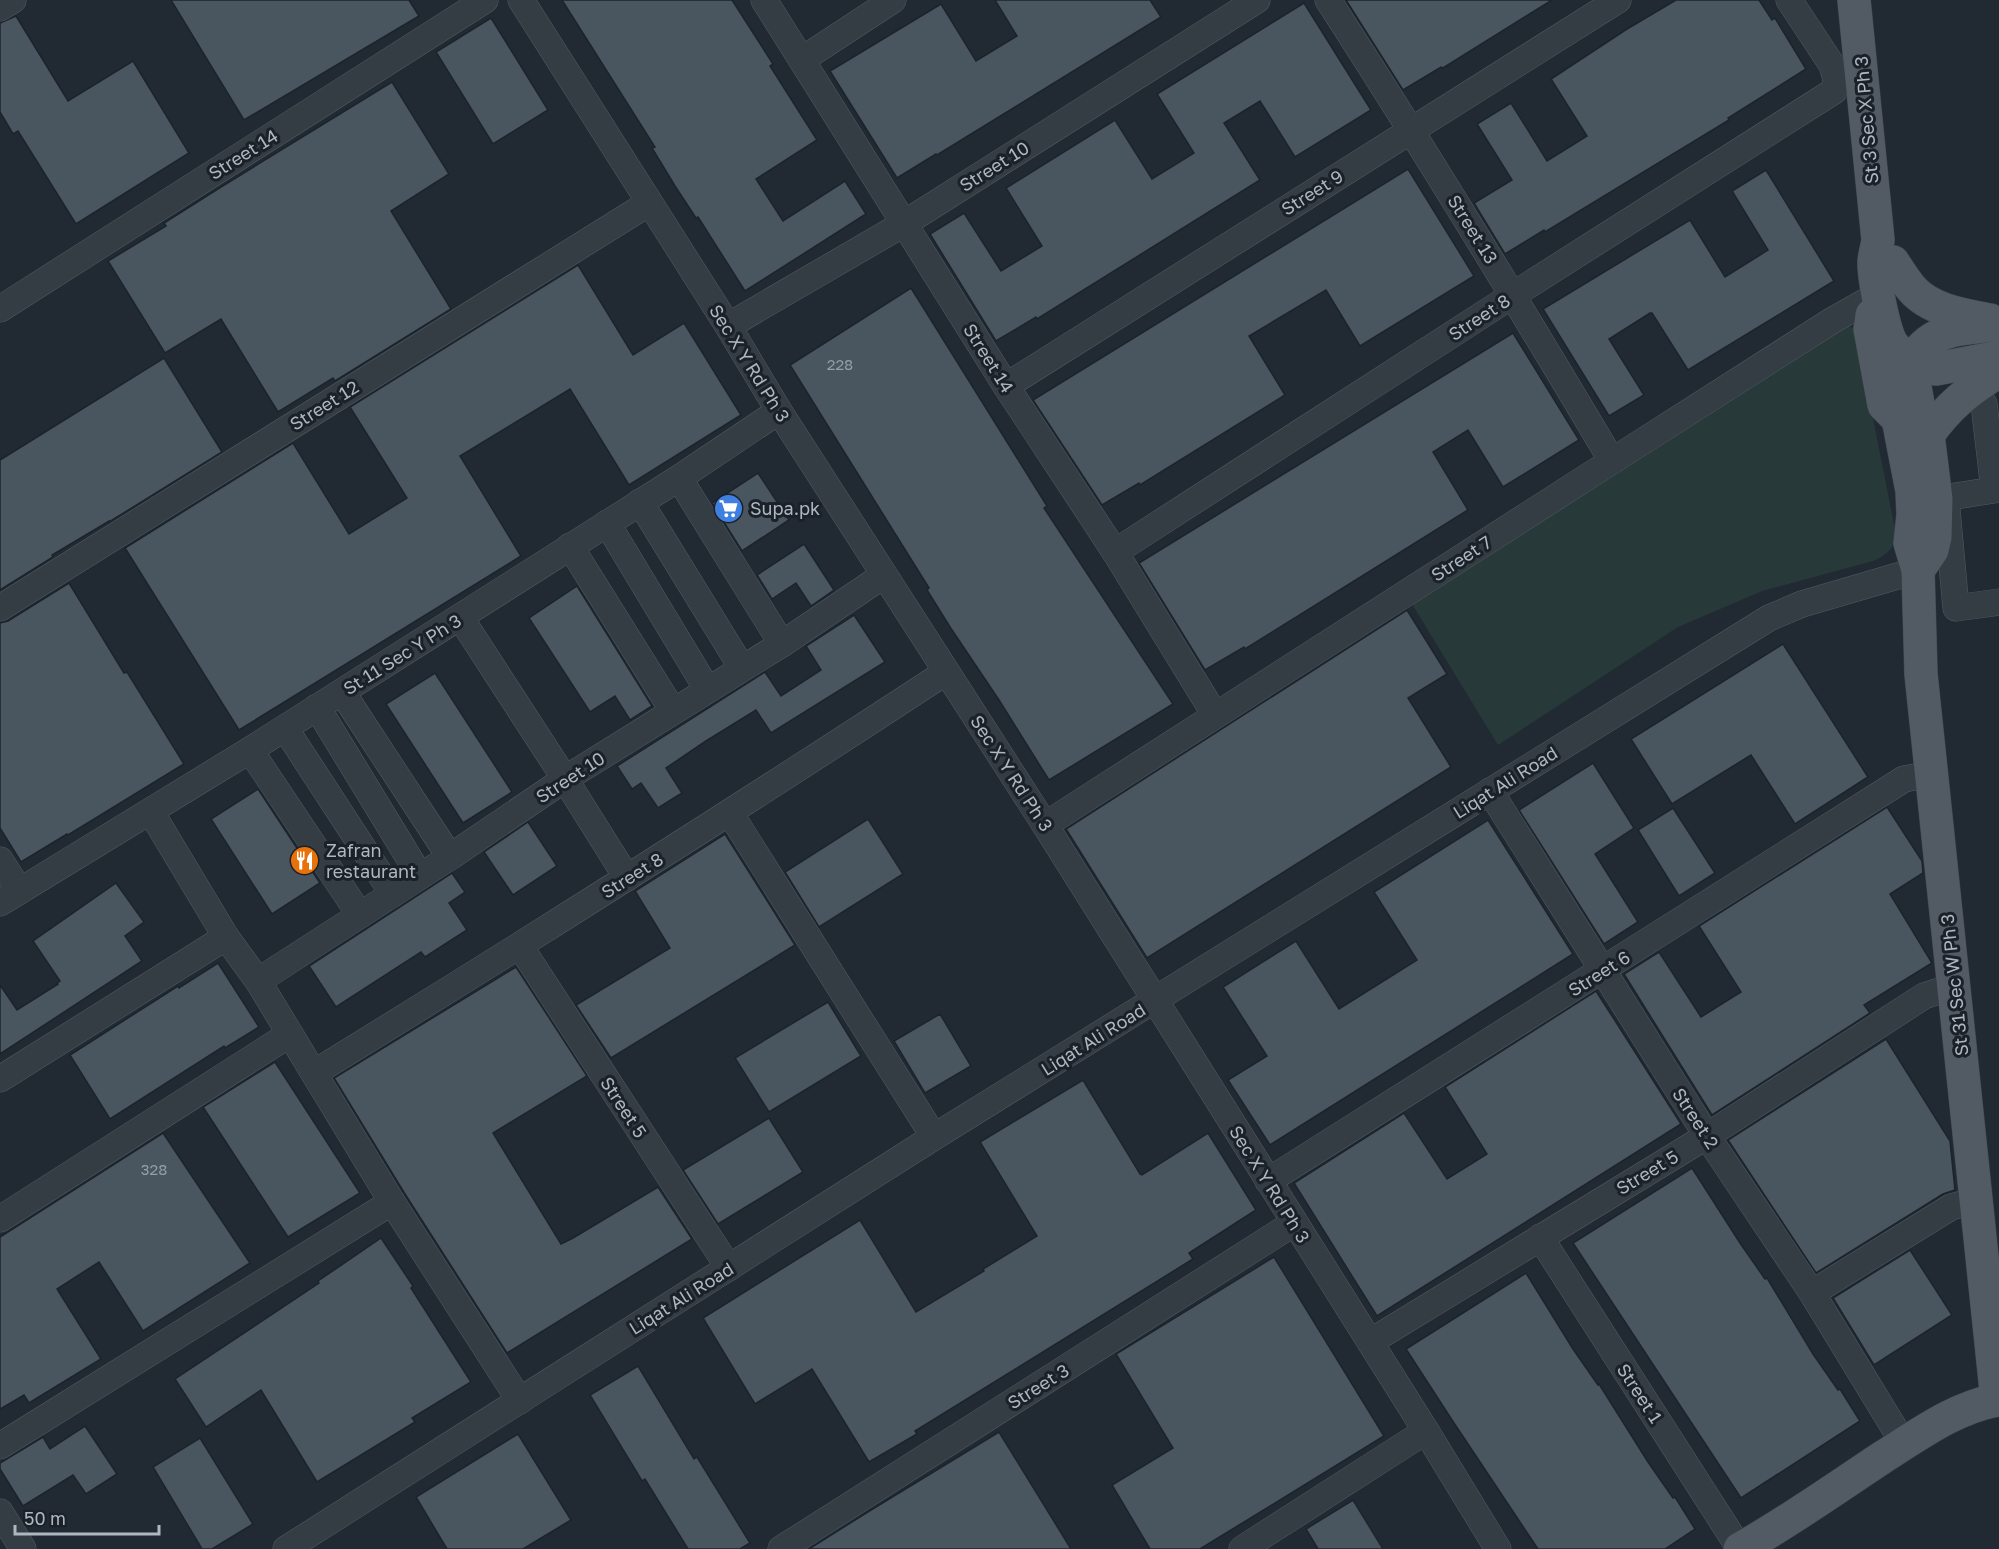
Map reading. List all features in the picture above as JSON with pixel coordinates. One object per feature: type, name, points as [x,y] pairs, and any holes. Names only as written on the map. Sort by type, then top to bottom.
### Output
[{"type":"main road","name":"St 3 Sec X Ph 3","points":[[1854,0],[1849,77],[1911,360]]},
{"type":"main road","name":"St 3 Sec X Ph 3","points":[[1886,251],[1874,263],[1887,335],[1892,344],[1911,360]]},
{"type":"main road","points":[[1886,251],[1913,290],[1931,303],[1959,314],[1999,323]]},
{"type":"main road","points":[[1879,297],[1871,319],[1872,342],[1884,405],[1899,419]]},
{"type":"main road","points":[[1918,570],[1932,550],[1941,498],[1928,435],[1921,420],[1911,360],[1925,343],[1934,337],[1956,330],[1999,323]]},
{"type":"main road","points":[[1911,360],[1936,369],[1999,357]]},
{"type":"main road","name":"St 31 Sec W Ph 3","points":[[1911,360],[1897,394],[1896,403],[1912,491],[1913,515],[1910,543],[1918,570],[1921,674],[1998,1408]]},
{"type":"main road","points":[[1928,435],[1953,404],[1968,391],[1999,371]]},
{"type":"main road","points":[[1750,1547],[1904,1444],[1959,1411],[1975,1405],[1998,1408]]},
{"type":"street","points":[[0,8],[13,0]]},
{"type":"street","name":"Street 14","points":[[0,309],[485,0]]},
{"type":"street","name":"Sec X Y Rd Ph 3","points":[[521,0],[728,326],[779,411],[1045,825],[1498,1549]]},
{"type":"street","name":"Street 14","points":[[765,0],[1006,386],[1115,552],[1215,715]]},
{"type":"street","points":[[803,59],[893,0]]},
{"type":"street","name":"Street 10","points":[[728,326],[905,223],[1257,0]]},
{"type":"street","name":"Street 13","points":[[1328,0],[1412,129],[1612,461]]},
{"type":"street","name":"Street 9","points":[[1006,386],[1618,0]]},
{"type":"street","points":[[1789,0],[1832,65],[1849,77]]},
{"type":"street","name":"Street 8","points":[[1115,552],[1514,295],[1819,103],[1849,77]]},
{"type":"street","name":"Street 12","points":[[0,608],[649,203]]},
{"type":"street","name":"Street 7","points":[[1045,825],[1833,320],[1879,297]]},
{"type":"street","points":[[1956,607],[1941,498],[1996,490],[1984,404],[1968,391]]},
{"type":"street","name":"St 11 Sec Y Ph 3","points":[[10,897],[342,692],[679,478],[779,411]]},
{"type":"street","points":[[679,478],[782,644]]},
{"type":"street","points":[[640,502],[742,668]]},
{"type":"street","points":[[607,523],[707,689]]},
{"type":"street","points":[[570,546],[673,711]]},
{"type":"street","name":"Liqat Ali Road","points":[[286,1549],[934,1137],[1769,618],[1802,604],[1918,570]]},
{"type":"street","name":"Street 10","points":[[258,981],[450,857],[565,779],[782,644],[884,575]]},
{"type":"street","points":[[1919,612],[1999,602]]},
{"type":"street","points":[[460,617],[627,878]]},
{"type":"street","name":"Street 8","points":[[314,1073],[730,813],[946,672]]},
{"type":"street","points":[[342,692],[450,857]]},
{"type":"street","points":[[317,707],[420,876]]},
{"type":"street","points":[[285,728],[393,894]]},
{"type":"street","points":[[250,750],[360,915]]},
{"type":"street","name":"Street 6","points":[[1268,1181],[1904,779],[1932,774]]},
{"type":"street","name":"Street 2","points":[[1490,791],[1707,1136],[1812,1293],[1904,1444]]},
{"type":"street","points":[[151,812],[226,937],[258,981],[291,1034],[392,1202],[520,1401]]},
{"type":"street","points":[[730,813],[934,1137]]},
{"type":"street","points":[[0,860],[10,897]]},
{"type":"street","points":[[0,1078],[226,937]]},
{"type":"street","name":"Street 5","points":[[520,946],[729,1268]]},
{"type":"street","name":"Street 5","points":[[1370,1342],[1707,1136],[1924,996],[1955,990]]},
{"type":"street","points":[[0,1219],[291,1034]]},
{"type":"street","points":[[1812,1293],[1951,1206],[1977,1200]]},
{"type":"street","points":[[0,1446],[392,1202]]},
{"type":"street","name":"Street 3","points":[[781,1549],[1294,1224]]},
{"type":"street","name":"Street 1","points":[[1540,1237],[1750,1547]]},
{"type":"street","points":[[1242,1549],[1426,1431]]},
{"type":"street","points":[[0,1512],[24,1549]]},
{"type":"shaded area","points":[[1845,324],[1855,329],[1896,534],[1889,551],[1873,561],[1762,591],[1678,627],[1498,745],[1412,604]]},
{"type":"building","points":[[171,0],[409,0],[419,16],[244,120]]},
{"type":"building","points":[[562,0],[732,0],[773,64],[770,66],[817,140],[756,179],[783,221],[845,181],[866,214],[745,291],[698,217],[696,218],[675,186],[652,148],[655,147]]},
{"type":"building","points":[[995,0],[1150,0],[1161,17],[897,178],[830,71],[941,4],[976,61],[1017,36]]},
{"type":"building","points":[[1346,0],[1552,0],[1443,68],[1441,67],[1403,90]]},
{"type":"building","points":[[1676,0],[1759,0],[1772,20],[1775,18],[1806,69],[1728,118],[1729,120],[1505,254],[1474,203],[1512,180],[1477,124],[1511,103],[1547,161],[1587,136],[1551,79]]},
{"type":"building","points":[[1304,3],[1371,110],[1295,157],[1260,101],[1224,123],[1260,180],[1037,319],[1036,317],[996,341],[930,234],[964,213],[1001,271],[1042,246],[1006,188],[1115,120],[1152,179],[1194,153],[1157,94]]},
{"type":"building","points":[[16,16],[68,101],[133,61],[189,153],[76,224],[18,131],[13,134],[0,112],[0,23]]},
{"type":"building","points":[[491,18],[548,110],[493,144],[436,52]]},
{"type":"building","points":[[392,82],[449,174],[391,211],[451,309],[335,381],[333,378],[278,412],[221,319],[165,353],[108,261],[166,226],[164,223],[221,187]]},
{"type":"building","points":[[1408,169],[1474,276],[1360,346],[1326,290],[1249,336],[1285,395],[1140,485],[1139,483],[1102,505],[1033,400]]},
{"type":"building","points":[[1766,170],[1834,281],[1688,370],[1650,313],[1609,339],[1644,395],[1609,416],[1543,309],[1690,220],[1725,277],[1768,250],[1732,191]]},
{"type":"building","points":[[578,265],[633,355],[684,323],[741,415],[629,485],[570,389],[460,456],[521,556],[239,730],[125,548],[293,443],[349,534],[407,498],[350,407]]},
{"type":"building","points":[[911,288],[1047,506],[1044,508],[1173,704],[1049,780],[950,627],[927,590],[929,588],[790,365]]},
{"type":"building","points":[[1513,333],[1579,440],[1503,487],[1468,430],[1433,452],[1468,510],[1245,649],[1244,647],[1205,670],[1139,563]]},
{"type":"building","points":[[164,358],[222,452],[52,555],[53,557],[0,590],[0,460]]},
{"type":"building","points":[[758,473],[789,520],[742,551],[712,503]]},
{"type":"building","points":[[804,544],[834,590],[811,606],[796,583],[772,599],[757,575]]},
{"type":"building","points":[[69,583],[124,673],[127,672],[184,764],[21,862],[0,828],[0,623],[8,621]]},
{"type":"building","points":[[577,586],[652,706],[630,720],[615,696],[590,712],[529,618]]},
{"type":"building","points":[[1407,610],[1447,674],[1408,698],[1451,767],[1147,958],[1066,829]]},
{"type":"building","points":[[854,615],[885,662],[771,733],[756,710],[706,741],[666,768],[682,793],[658,808],[641,783],[632,789],[617,766],[765,672],[781,696],[821,670],[806,646]]},
{"type":"building","points":[[1783,644],[1868,777],[1795,824],[1751,755],[1672,804],[1631,739]]},
{"type":"building","points":[[435,673],[512,792],[463,823],[386,704]]},
{"type":"building","points":[[1593,763],[1634,828],[1595,854],[1638,922],[1604,944],[1519,810]]},
{"type":"building","points":[[258,789],[320,883],[272,914],[211,819]]},
{"type":"building","points":[[1887,807],[1922,861],[1923,873],[1890,894],[1932,963],[1864,1005],[1870,1013],[1712,1115],[1624,974],[1659,952],[1701,1017],[1741,992],[1699,926]]},
{"type":"building","points":[[1673,808],[1715,873],[1679,896],[1638,830]]},
{"type":"building","points":[[868,819],[903,874],[819,927],[785,872]]},
{"type":"building","points":[[1488,820],[1573,954],[1270,1145],[1228,1080],[1267,1056],[1223,987],[1296,941],[1339,1009],[1417,960],[1374,892]]},
{"type":"building","points":[[528,822],[557,866],[513,895],[484,852]]},
{"type":"building","points":[[725,834],[795,945],[611,1058],[576,1005],[670,948],[635,891]]},
{"type":"building","points":[[452,873],[465,892],[449,903],[467,930],[425,957],[421,952],[336,1007],[309,966]]},
{"type":"building","points":[[116,883],[144,922],[125,936],[142,961],[0,1054],[0,985],[17,1010],[58,984],[60,981],[33,941]]},
{"type":"building","points":[[218,963],[259,1027],[225,1048],[224,1046],[110,1119],[70,1055]]},
{"type":"building","points":[[516,967],[587,1076],[493,1133],[561,1244],[658,1187],[692,1239],[507,1353],[334,1078]]},
{"type":"building","points":[[1596,991],[1681,1124],[1377,1316],[1294,1183],[1404,1113],[1447,1179],[1487,1154],[1445,1087]]},
{"type":"building","points":[[828,1002],[861,1056],[769,1112],[735,1058]]},
{"type":"building","points":[[940,1014],[971,1066],[925,1093],[894,1041]]},
{"type":"building","points":[[1886,1039],[1950,1141],[1955,1190],[1943,1194],[1816,1273],[1728,1140]]},
{"type":"building","points":[[275,1062],[360,1193],[288,1237],[203,1107]]},
{"type":"building","points":[[1083,1080],[1140,1174],[1142,1175],[1208,1133],[1256,1210],[1189,1253],[1193,1259],[915,1431],[917,1434],[869,1462],[812,1369],[755,1404],[703,1318],[860,1220],[916,1312],[984,1271],[983,1269],[1037,1236],[980,1142]]},
{"type":"building","points":[[769,1118],[803,1172],[718,1224],[683,1170]]},
{"type":"building","points":[[163,1133],[250,1263],[143,1331],[99,1262],[57,1289],[101,1359],[29,1403],[24,1395],[0,1409],[0,1237]]},
{"type":"building","points":[[1692,1168],[1740,1243],[1765,1279],[1767,1278],[1813,1354],[1838,1390],[1840,1389],[1860,1421],[1741,1498],[1573,1243]]},
{"type":"building","points":[[381,1238],[471,1382],[412,1418],[415,1422],[317,1482],[261,1390],[206,1427],[175,1379],[319,1283],[318,1281]]},
{"type":"building","points":[[1910,1250],[1952,1315],[1874,1365],[1833,1298]]},
{"type":"building","points":[[1274,1257],[1384,1436],[1200,1549],[1150,1549],[1112,1485],[1173,1448],[1116,1354]]},
{"type":"building","points":[[1526,1273],[1573,1349],[1599,1384],[1648,1462],[1673,1498],[1675,1497],[1695,1529],[1665,1549],[1538,1549],[1406,1349]]},
{"type":"building","points":[[638,1366],[694,1459],[697,1457],[750,1543],[740,1549],[688,1549],[645,1479],[642,1481],[590,1395]]},
{"type":"building","points":[[85,1426],[117,1474],[86,1494],[73,1475],[23,1506],[0,1469],[0,1463],[43,1437],[50,1449]]},
{"type":"building","points":[[999,1432],[1071,1549],[809,1549],[871,1510]]},
{"type":"building","points":[[518,1434],[571,1520],[523,1549],[447,1549],[416,1497]]},
{"type":"building","points":[[200,1438],[253,1524],[212,1549],[202,1549],[153,1467]]},
{"type":"building","points":[[1353,1500],[1383,1549],[1318,1549],[1306,1529]]},
{"type":"place","name":"Supa.pk","points":[[729,508]]},
{"type":"place","name":"Zafran restaurant","points":[[305,860]]}]
